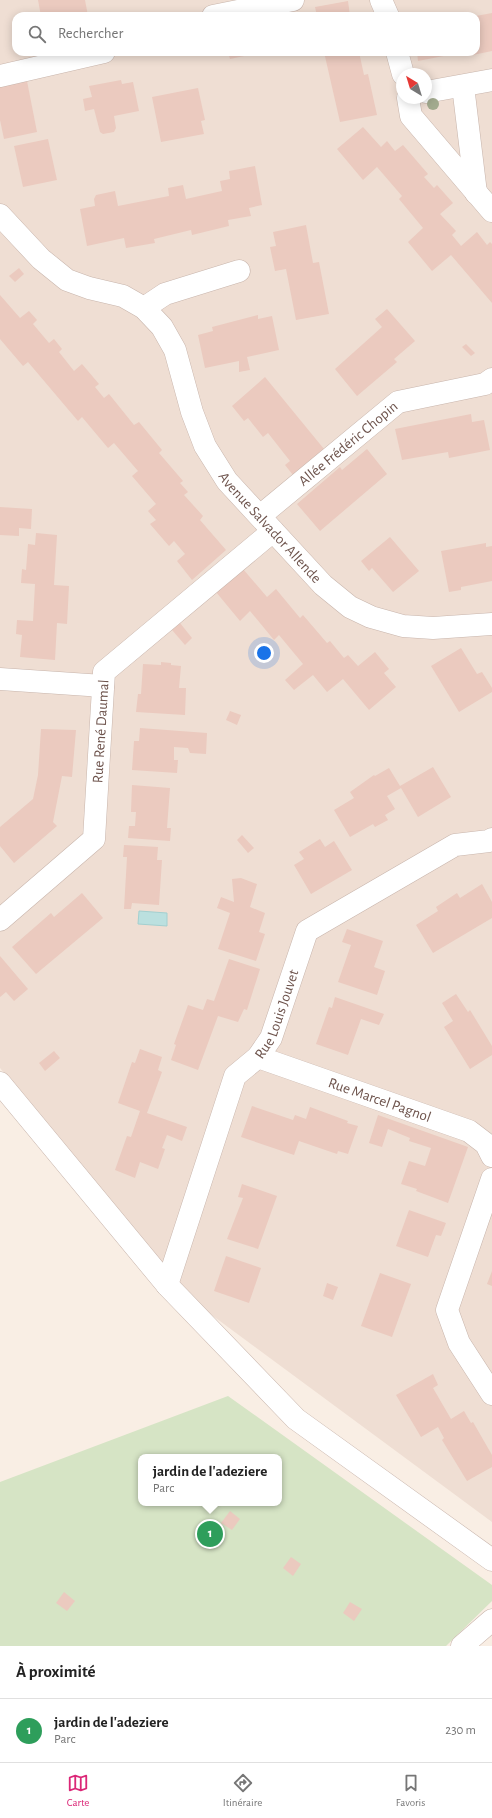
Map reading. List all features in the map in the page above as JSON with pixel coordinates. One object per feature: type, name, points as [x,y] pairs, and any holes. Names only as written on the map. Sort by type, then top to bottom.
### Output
[{"type":"street","points":[[233,12],[293,0]]},
{"type":"street","points":[[381,0],[386,12]]},
{"type":"street","points":[[0,76],[87,56]]},
{"type":"street","points":[[398,56],[401,68]]},
{"type":"street","points":[[432,91],[492,80]]},
{"type":"street","points":[[463,86],[476,193]]},
{"type":"street","points":[[409,104],[411,116],[492,211]]},
{"type":"street","name":"Avenue Salvador Allende","points":[[0,215],[41,259],[67,280],[90,288],[123,296],[144,308],[162,326],[175,350],[192,412],[205,446],[227,481],[323,585],[350,607],[371,617],[403,626],[433,628],[492,624]]},
{"type":"street","points":[[144,308],[165,294],[239,271]]},
{"type":"street","name":"Allée Frédéric Chopin","points":[[267,524],[398,402],[485,384],[492,379]]},
{"type":"street","name":"Rue René Daumal","points":[[0,920],[94,839],[104,672],[267,524]]},
{"type":"street","points":[[0,679],[103,686]]},
{"type":"street","name":"Rue Louis Jouvet","points":[[167,1285],[235,1076],[258,1057],[271,1038],[307,931],[455,845],[489,841],[492,839]]},
{"type":"street","name":"Rue Marcel Pagnol","points":[[258,1057],[469,1131],[486,1144],[492,1156]]},
{"type":"street","points":[[0,1083],[167,1285],[296,1419],[492,1560]]},
{"type":"street","points":[[492,1178],[447,1310],[459,1343],[492,1394]]},
{"type":"street","points":[[462,1646],[492,1620]]},
{"type":"shaded area","points":[[0,0],[492,0],[492,1522],[186,1296],[0,1068]]},
{"type":"green space","points":[[228,1396],[492,1585],[492,1601],[446,1646],[0,1646],[0,1482]]},
{"type":"water","points":[[139,911],[167,913],[167,926],[138,924]]},
{"type":"building","points":[[38,0],[85,0],[87,12],[40,12]]},
{"type":"building","points":[[348,1],[349,12],[316,12],[315,7]]},
{"type":"building","points":[[492,13],[492,51],[480,54],[480,15]]},
{"type":"building","points":[[229,56],[244,56],[230,59]]},
{"type":"building","points":[[325,56],[360,56],[364,75],[368,74],[377,115],[340,122]]},
{"type":"building","points":[[417,56],[444,56],[418,61]]},
{"type":"building","points":[[121,80],[122,84],[133,82],[139,111],[114,116],[116,128],[114,132],[103,134],[100,132],[94,109],[85,111],[83,99],[92,97],[89,86]]},
{"type":"building","points":[[27,81],[37,132],[4,139],[0,120],[0,86]]},
{"type":"building","points":[[198,88],[205,120],[201,121],[204,134],[161,142],[152,97]]},
{"type":"building","points":[[363,127],[381,147],[387,141],[395,151],[403,145],[428,174],[424,177],[434,188],[437,185],[453,203],[440,214],[456,231],[452,235],[461,246],[477,232],[487,245],[490,242],[492,244],[492,303],[451,255],[432,271],[408,242],[423,228],[399,199],[402,196],[377,167],[363,180],[337,149]]},
{"type":"building","points":[[48,139],[57,180],[23,187],[14,146]]},
{"type":"building","points":[[255,166],[262,205],[249,208],[251,216],[228,220],[229,226],[192,235],[191,230],[154,239],[155,243],[126,248],[124,238],[87,246],[80,209],[95,206],[94,199],[96,195],[115,191],[118,206],[169,196],[168,188],[183,185],[186,199],[222,191],[220,181],[230,179],[229,171]]},
{"type":"building","points":[[306,225],[313,263],[319,262],[329,314],[296,320],[286,269],[275,271],[270,247],[276,246],[273,232]]},
{"type":"building","points":[[19,268],[24,274],[15,282],[9,276]]},
{"type":"building","points":[[0,295],[20,318],[29,311],[37,320],[33,324],[49,343],[54,339],[62,349],[59,352],[74,371],[82,364],[99,384],[95,387],[104,398],[109,394],[134,425],[139,422],[162,450],[159,453],[183,481],[180,483],[188,492],[184,495],[203,516],[200,520],[226,550],[192,580],[177,561],[185,554],[174,541],[169,546],[150,524],[156,520],[148,511],[156,504],[132,476],[138,471],[114,443],[108,448],[82,417],[78,421],[28,362],[23,366],[0,339]]},
{"type":"building","points":[[387,309],[415,341],[394,359],[397,362],[357,396],[335,369],[382,327],[375,319]]},
{"type":"building","points":[[258,315],[258,319],[272,316],[279,350],[247,357],[250,370],[239,372],[239,361],[205,368],[198,335],[213,331],[212,327]]},
{"type":"building","points":[[466,344],[475,353],[471,356],[462,347]]},
{"type":"building","points":[[265,377],[324,449],[293,475],[285,465],[290,461],[268,433],[263,437],[248,418],[244,421],[232,406]]},
{"type":"building","points":[[471,414],[472,422],[484,420],[490,450],[449,458],[448,452],[402,460],[395,429]]},
{"type":"building","points":[[367,449],[387,474],[320,531],[297,504],[340,467],[342,470]]},
{"type":"building","points":[[0,507],[32,509],[31,529],[19,528],[19,536],[0,535]]},
{"type":"building","points":[[36,533],[57,535],[54,585],[69,586],[67,624],[57,623],[55,660],[20,657],[22,635],[16,634],[17,620],[33,621],[35,584],[21,583],[22,569],[26,570],[28,544],[35,545]]},
{"type":"building","points":[[390,537],[419,571],[393,592],[372,568],[369,571],[361,561]]},
{"type":"building","points":[[486,543],[486,547],[492,546],[492,581],[461,587],[461,590],[449,592],[441,551]]},
{"type":"building","points":[[243,569],[267,597],[276,589],[300,618],[303,615],[327,643],[330,641],[344,658],[348,655],[358,666],[375,652],[389,669],[384,673],[396,687],[369,710],[343,679],[327,692],[313,675],[294,690],[285,680],[303,664],[279,635],[274,640],[250,611],[240,621],[216,592]]},
{"type":"building","points":[[180,623],[192,638],[185,645],[172,630]]},
{"type":"building","points":[[461,648],[477,674],[482,672],[492,688],[492,692],[459,712],[431,666]]},
{"type":"building","points":[[161,662],[181,666],[179,688],[186,688],[185,715],[136,712],[138,694],[141,694],[143,664],[161,665]]},
{"type":"building","points":[[230,711],[241,715],[237,725],[226,720]]},
{"type":"building","points":[[140,728],[207,733],[206,754],[190,753],[188,748],[174,747],[174,760],[178,760],[177,773],[132,770],[134,741],[139,741]]},
{"type":"building","points":[[41,729],[76,730],[72,777],[62,776],[53,822],[57,826],[14,863],[0,846],[0,827],[33,799],[38,775]]},
{"type":"building","points":[[433,767],[451,797],[418,817],[401,788],[387,796],[395,809],[385,815],[388,820],[375,827],[373,824],[350,837],[334,810],[354,798],[350,792],[374,775],[375,776],[389,768],[400,786]]},
{"type":"building","points":[[132,785],[170,788],[167,828],[171,828],[170,841],[128,838],[129,826],[135,826],[136,812],[131,812]]},
{"type":"building","points":[[242,835],[254,848],[248,853],[237,840]]},
{"type":"building","points":[[320,839],[325,847],[334,841],[352,870],[311,894],[294,865],[304,859],[299,852]]},
{"type":"building","points":[[124,845],[158,847],[157,860],[162,860],[159,905],[132,903],[131,909],[124,909],[127,857],[123,857]]},
{"type":"building","points":[[241,878],[257,884],[250,907],[265,913],[259,932],[265,934],[256,961],[218,949],[230,913],[217,908],[221,897],[234,902],[232,879]]},
{"type":"building","points":[[482,884],[492,902],[492,918],[433,953],[416,925],[438,911],[436,907],[457,893],[460,898]]},
{"type":"building","points":[[82,893],[103,918],[36,974],[12,947],[51,913],[54,917]]},
{"type":"building","points":[[347,929],[383,941],[374,967],[385,971],[377,995],[338,982],[351,945],[342,942]]},
{"type":"building","points":[[0,956],[28,989],[14,1001],[6,992],[0,997]]},
{"type":"building","points":[[229,959],[260,969],[247,1010],[244,1009],[238,1022],[218,1016],[198,1070],[171,1060],[176,1045],[174,1044],[188,1005],[203,1010],[207,999],[214,1001]]},
{"type":"building","points":[[456,994],[468,1012],[470,1010],[492,1046],[492,1055],[470,1069],[444,1027],[453,1021],[442,1003]]},
{"type":"building","points":[[335,997],[384,1014],[379,1025],[361,1019],[348,1055],[316,1044],[329,1007],[332,1008]]},
{"type":"building","points":[[140,1049],[162,1057],[158,1070],[162,1072],[147,1113],[187,1127],[182,1141],[167,1135],[162,1148],[165,1149],[158,1169],[140,1162],[135,1178],[115,1170],[127,1136],[131,1137],[140,1111],[118,1103],[132,1062],[135,1063]]},
{"type":"building","points":[[54,1051],[60,1058],[45,1071],[39,1063]]},
{"type":"building","points":[[252,1106],[293,1120],[295,1115],[306,1119],[310,1107],[348,1121],[347,1123],[358,1126],[348,1154],[338,1151],[337,1154],[299,1141],[294,1155],[241,1137]]},
{"type":"building","points":[[378,1115],[468,1147],[448,1203],[416,1191],[417,1189],[401,1184],[409,1161],[425,1166],[431,1148],[409,1141],[410,1138],[388,1129],[382,1147],[369,1143]]},
{"type":"building","points":[[242,1184],[277,1196],[258,1249],[227,1239],[243,1198],[238,1197]]},
{"type":"building","points":[[409,1210],[446,1223],[441,1236],[436,1235],[428,1257],[396,1246]]},
{"type":"building","points":[[226,1256],[261,1268],[249,1303],[214,1291]]},
{"type":"building","points":[[492,1271],[492,1286],[487,1284]]},
{"type":"building","points":[[380,1273],[411,1284],[392,1337],[361,1326]]},
{"type":"building","points":[[327,1283],[338,1287],[333,1300],[323,1296]]},
{"type":"building","points":[[433,1374],[438,1385],[433,1388],[451,1419],[464,1411],[471,1423],[473,1422],[492,1455],[492,1467],[467,1481],[442,1440],[444,1438],[438,1427],[421,1437],[396,1395]]},
{"type":"building","points":[[230,1511],[240,1519],[232,1530],[221,1523]]},
{"type":"building","points":[[291,1557],[301,1564],[293,1576],[283,1568]]},
{"type":"building","points":[[64,1592],[75,1601],[67,1611],[56,1603]]},
{"type":"building","points":[[350,1602],[362,1609],[354,1621],[343,1613]]},
{"type":"place","name":"jardin de l'adeziere","points":[[210,1534]]}]
